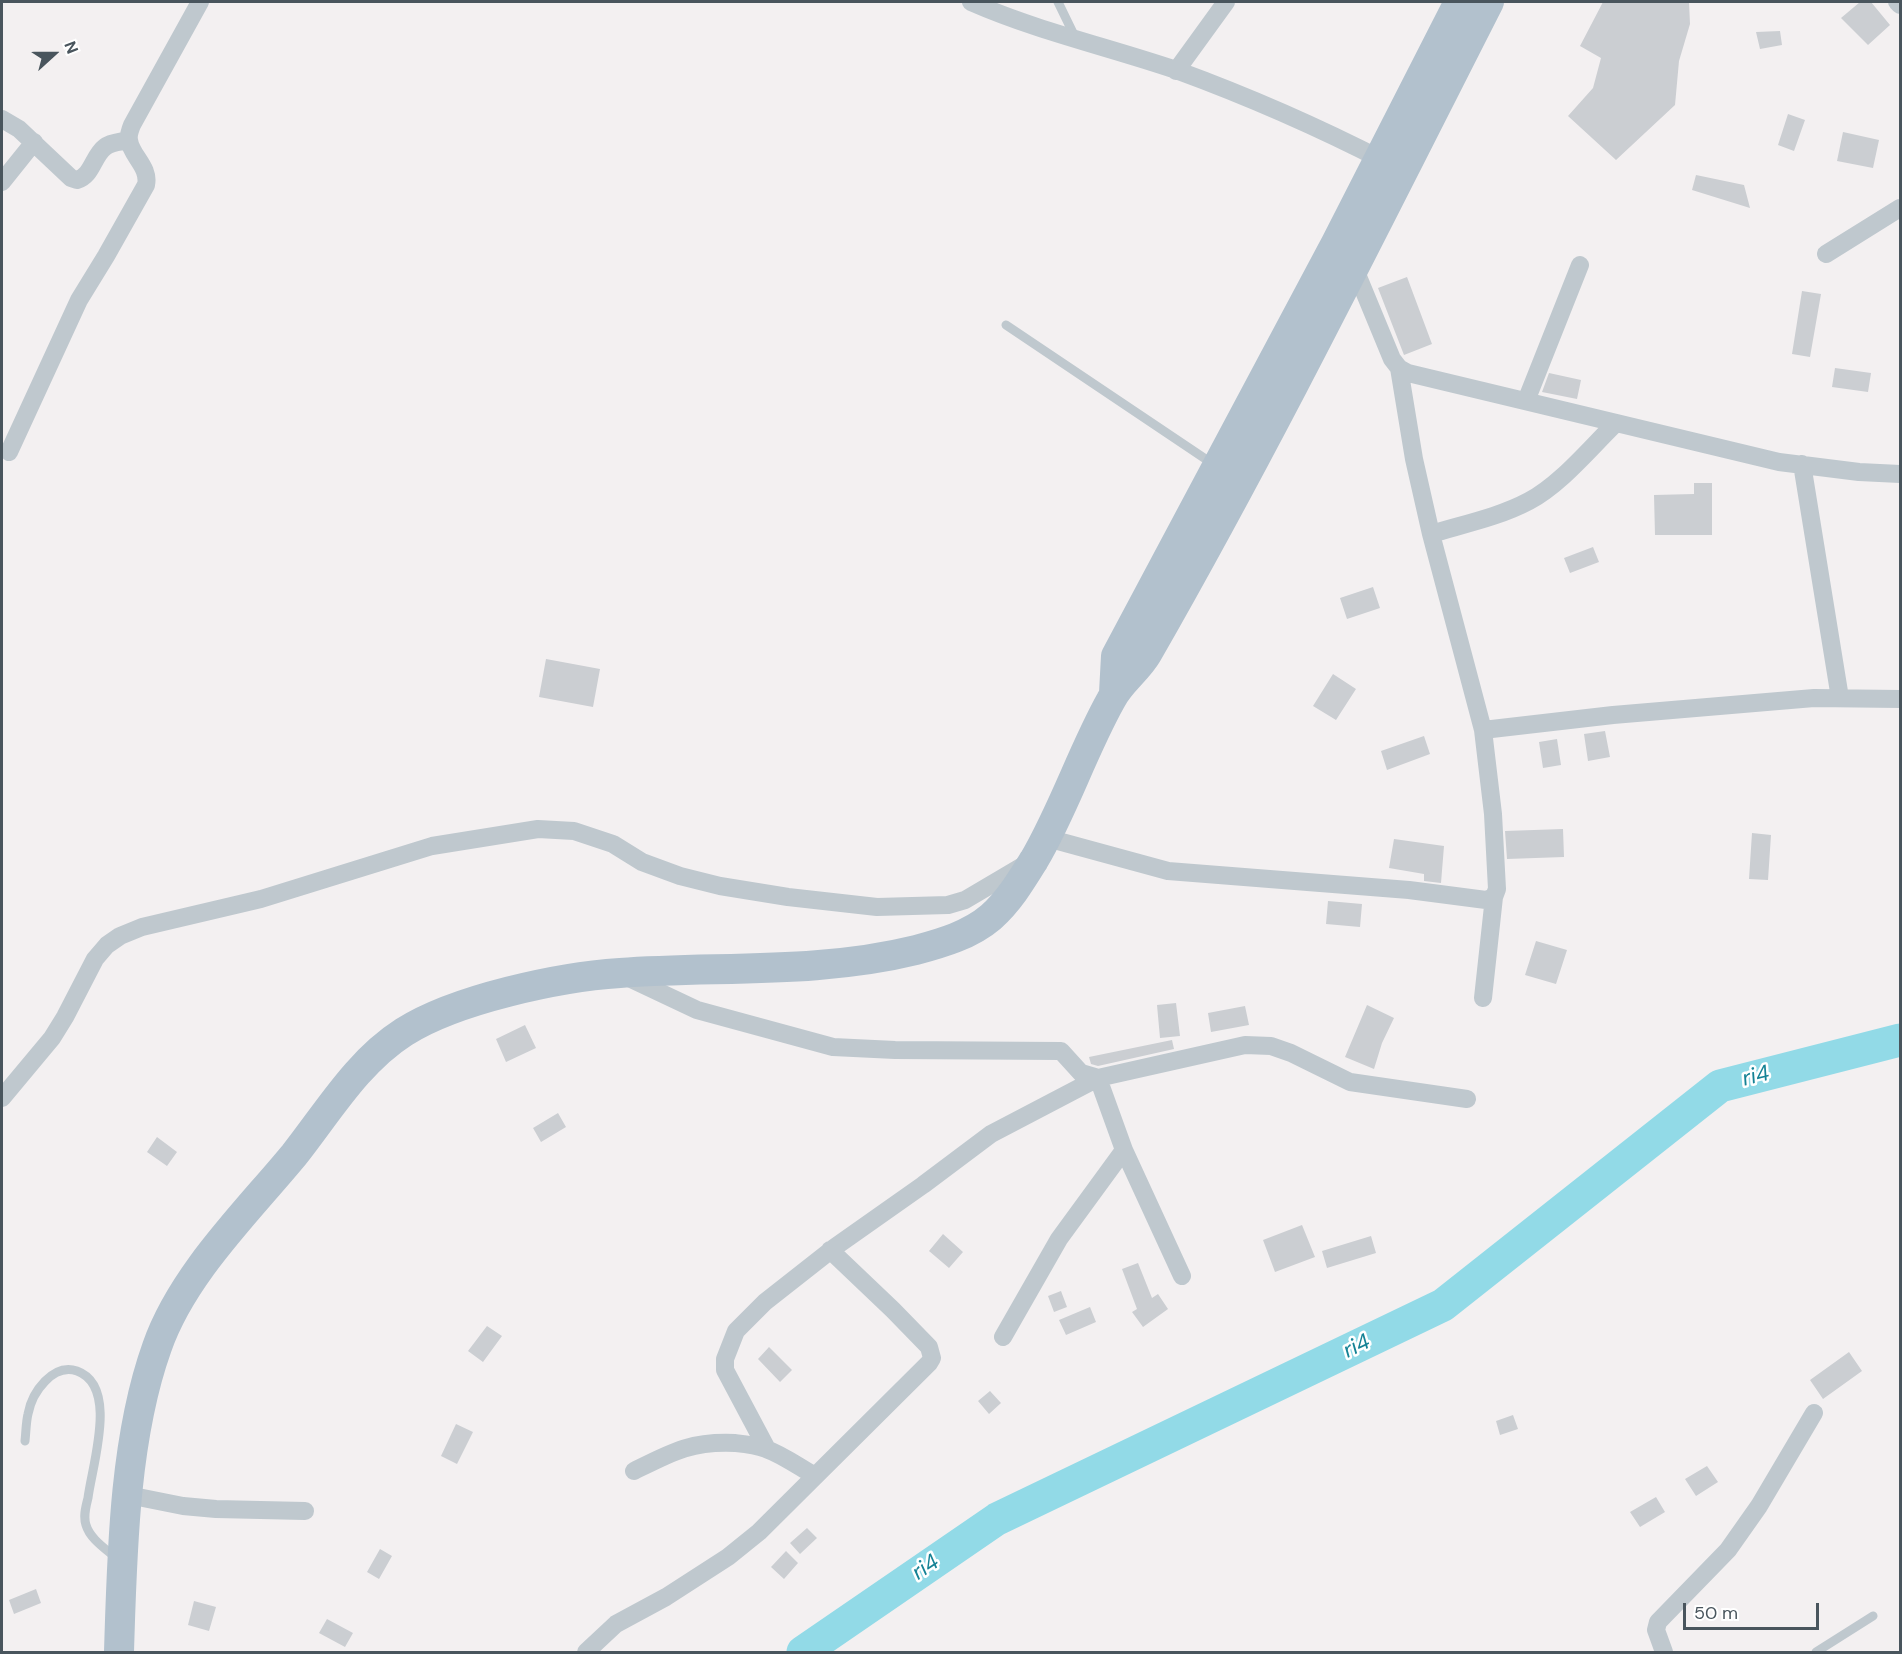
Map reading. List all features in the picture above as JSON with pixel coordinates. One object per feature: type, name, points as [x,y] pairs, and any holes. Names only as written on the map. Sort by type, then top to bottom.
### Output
[{"type":"main road","points":[[119,1653],[128,1496],[136,1429],[145,1385],[157,1344],[188,1286],[220,1243],[357,1074],[381,1048],[408,1029],[437,1014],[470,1003],[577,977],[618,973],[798,967],[888,956],[956,938],[984,923],[1001,908],[1019,885],[1041,848],[1114,693],[1142,663],[1354,267],[1390,165],[1459,2]]},
{"type":"main road","points":[[1114,693],[1116,656],[1331,253],[1390,165],[1489,2]]},
{"type":"street","points":[[9,452],[79,300],[146,185],[147,178],[129,140],[132,125],[200,2]]},
{"type":"street","points":[[972,2],[1010,19],[1176,71],[1278,111],[1390,165]]},
{"type":"street","points":[[1176,71],[1226,2]]},
{"type":"street","points":[[1897,2],[1900,5]]},
{"type":"street","points":[[2,119],[19,129],[71,178],[77,180],[86,175],[108,144],[129,140]]},
{"type":"street","points":[[2,182],[34,142]]},
{"type":"street","points":[[1826,254],[1900,208]]},
{"type":"street","points":[[1526,401],[1580,265]]},
{"type":"street","points":[[1354,267],[1392,359],[1408,373],[1779,462],[1859,472],[1900,474]]},
{"type":"street","points":[[1400,368],[1414,459],[1431,534],[1483,730],[1494,814],[1497,889],[1494,897],[1483,998]]},
{"type":"street","points":[[1431,534],[1507,511],[1530,500],[1562,475],[1616,423]]},
{"type":"street","points":[[1802,464],[1840,698]]},
{"type":"street","points":[[1483,730],[1613,715],[1814,698],[1900,699]]},
{"type":"street","points":[[2,1098],[52,1038],[95,959],[107,945],[120,936],[142,927],[261,898],[432,846],[538,829],[574,831],[613,844],[642,862],[710,884],[877,908],[948,905],[965,900],[982,892],[1041,848],[1168,871],[1409,890],[1486,900],[1494,897]]},
{"type":"street","points":[[618,973],[697,1010],[833,1047],[895,1050],[1061,1051],[1081,1073],[1098,1078]]},
{"type":"street","points":[[767,1449],[729,1380],[726,1370],[725,1359],[730,1343],[736,1331],[748,1317],[830,1250],[991,1134],[1098,1078],[1245,1045],[1271,1046],[1291,1053],[1350,1082],[1467,1099]]},
{"type":"street","points":[[1098,1078],[1124,1150],[1182,1276]]},
{"type":"street","points":[[1003,1336],[1059,1239],[1124,1150]]},
{"type":"street","points":[[586,1653],[616,1624],[666,1597],[728,1557],[759,1532],[894,1400],[932,1358],[929,1347],[830,1250]]},
{"type":"street","points":[[1664,1653],[1656,1630],[1658,1622],[1728,1550],[1759,1506],[1814,1413]]},
{"type":"street","points":[[634,1471],[676,1450],[695,1444],[749,1444],[767,1449],[815,1476]]},
{"type":"street","points":[[128,1496],[183,1506],[216,1509],[305,1511]]},
{"type":"lane","points":[[1058,2],[1076,39]]},
{"type":"lane","points":[[1006,325],[1218,468]]},
{"type":"lane","points":[[25,1441],[28,1413],[32,1401],[49,1378],[59,1370],[69,1368],[83,1373],[93,1381],[99,1392],[100,1423],[84,1518],[91,1535],[123,1564]]},
{"type":"lane","points":[[1815,1653],[1873,1616]]},
{"type":"building","points":[[1603,2],[1689,2],[1690,24],[1679,61],[1675,105],[1616,160],[1568,116],[1593,88],[1601,58],[1580,46]]},
{"type":"building","points":[[1860,2],[1871,2],[1890,25],[1868,45],[1841,18]]},
{"type":"building","points":[[1780,31],[1782,45],[1760,49],[1756,32]]},
{"type":"building","points":[[1788,114],[1805,120],[1794,151],[1778,145]]},
{"type":"building","points":[[1843,132],[1879,140],[1873,168],[1837,161]]},
{"type":"building","points":[[1696,175],[1744,185],[1750,208],[1692,190]]},
{"type":"building","points":[[1407,277],[1432,344],[1404,355],[1378,288]]},
{"type":"building","points":[[1802,291],[1821,294],[1810,357],[1792,354]]},
{"type":"building","points":[[1835,368],[1871,373],[1868,392],[1832,387]]},
{"type":"building","points":[[1549,373],[1581,380],[1577,399],[1542,392]]},
{"type":"building","points":[[1694,483],[1712,483],[1712,535],[1655,535],[1654,495],[1694,494]]},
{"type":"building","points":[[1593,547],[1599,562],[1570,573],[1564,558]]},
{"type":"building","points":[[1373,587],[1380,608],[1347,619],[1340,598]]},
{"type":"building","points":[[546,659],[600,669],[593,707],[539,697]]},
{"type":"building","points":[[1333,674],[1356,689],[1336,720],[1313,706]]},
{"type":"building","points":[[1605,731],[1610,757],[1588,761],[1584,734]]},
{"type":"building","points":[[1424,736],[1430,754],[1387,770],[1381,751]]},
{"type":"building","points":[[1557,739],[1561,765],[1543,768],[1539,742]]},
{"type":"building","points":[[1563,829],[1564,857],[1507,859],[1505,831]]},
{"type":"building","points":[[1752,833],[1771,835],[1768,880],[1749,879]]},
{"type":"building","points":[[1394,839],[1444,846],[1441,883],[1424,881],[1424,874],[1389,868]]},
{"type":"building","points":[[1328,901],[1362,904],[1360,927],[1326,924]]},
{"type":"building","points":[[1536,941],[1567,950],[1556,984],[1525,975]]},
{"type":"building","points":[[1176,1003],[1180,1036],[1160,1038],[1157,1005]]},
{"type":"building","points":[[1367,1005],[1394,1018],[1382,1043],[1374,1069],[1345,1057]]},
{"type":"building","points":[[1245,1006],[1249,1025],[1211,1032],[1208,1013]]},
{"type":"building","points":[[525,1025],[536,1048],[506,1062],[496,1039]]},
{"type":"building","points":[[1172,1040],[1174,1049],[1098,1066],[1091,1064],[1089,1057]]},
{"type":"building","points":[[558,1113],[566,1127],[541,1142],[533,1128]]},
{"type":"building","points":[[157,1137],[177,1152],[167,1166],[147,1152]]},
{"type":"building","points":[[1302,1225],[1315,1257],[1275,1272],[1263,1240]]},
{"type":"building","points":[[943,1234],[963,1252],[949,1268],[929,1251]]},
{"type":"building","points":[[1371,1236],[1376,1253],[1327,1268],[1322,1251]]},
{"type":"building","points":[[1138,1263],[1152,1298],[1158,1294],[1168,1309],[1143,1327],[1132,1312],[1137,1309],[1122,1269]]},
{"type":"building","points":[[1061,1291],[1067,1307],[1054,1312],[1048,1296]]},
{"type":"building","points":[[1090,1307],[1096,1322],[1066,1335],[1059,1320]]},
{"type":"building","points":[[487,1326],[502,1336],[483,1362],[468,1351]]},
{"type":"building","points":[[769,1347],[792,1370],[780,1382],[758,1359]]},
{"type":"building","points":[[1849,1352],[1862,1371],[1823,1399],[1810,1380]]},
{"type":"building","points":[[990,1391],[1001,1403],[989,1414],[978,1401]]},
{"type":"building","points":[[1513,1415],[1518,1429],[1500,1435],[1496,1421]]},
{"type":"building","points":[[456,1424],[473,1432],[457,1464],[441,1456]]},
{"type":"building","points":[[1707,1466],[1718,1482],[1696,1496],[1685,1479]]},
{"type":"building","points":[[1656,1497],[1665,1512],[1640,1527],[1630,1512]]},
{"type":"building","points":[[807,1528],[817,1538],[800,1554],[790,1543]]},
{"type":"building","points":[[380,1549],[392,1556],[379,1579],[367,1572]]},
{"type":"building","points":[[786,1551],[798,1563],[784,1579],[771,1567]]},
{"type":"building","points":[[36,1589],[41,1603],[14,1614],[9,1600]]},
{"type":"building","points":[[194,1601],[216,1607],[209,1631],[188,1625]]},
{"type":"building","points":[[327,1619],[353,1633],[345,1647],[319,1633]]},
{"type":"waterway","name":"ri4","points":[[803,1652],[997,1519],[1443,1305],[1720,1086],[1900,1040]]}]
